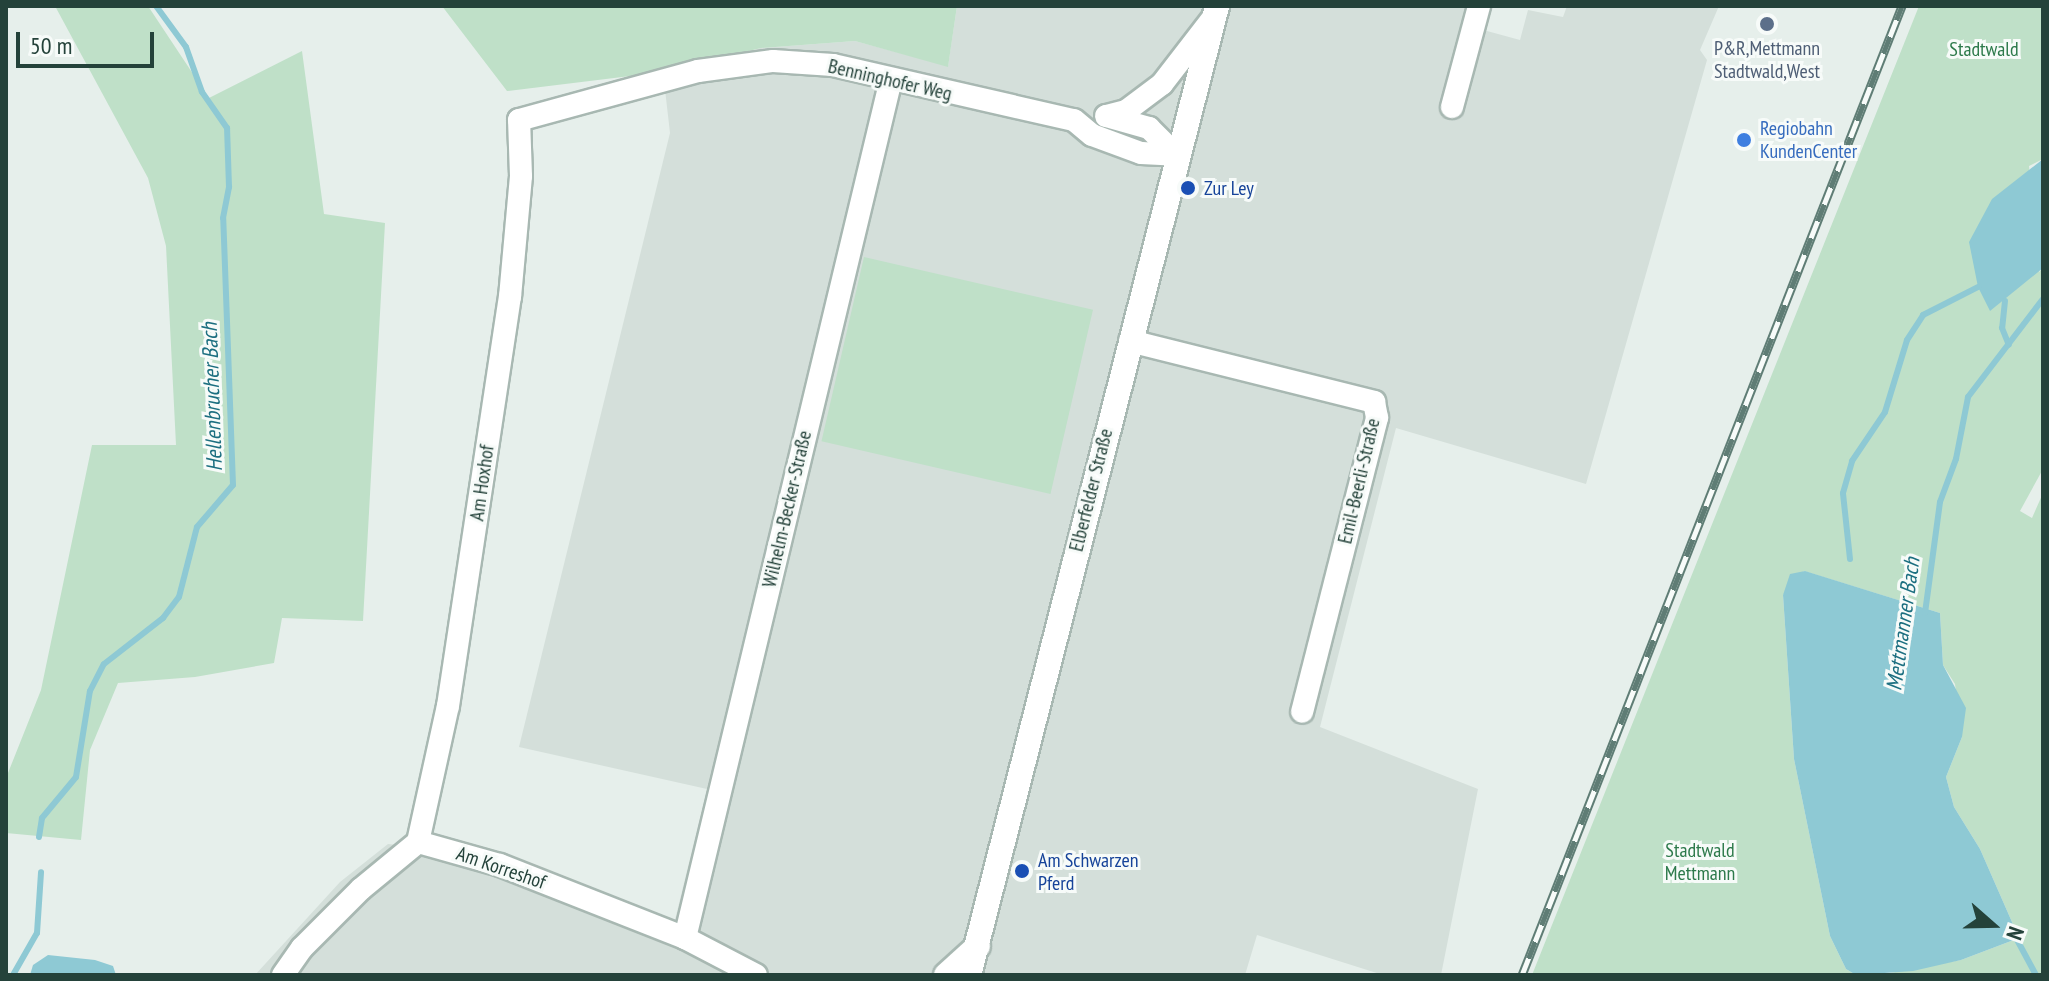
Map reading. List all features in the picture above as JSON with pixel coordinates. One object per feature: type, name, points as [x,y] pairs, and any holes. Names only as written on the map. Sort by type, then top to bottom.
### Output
[{"type":"main road","name":"Elberfelder Straße","points":[[969,975],[1215,12]]},
{"type":"main road","points":[[946,975],[978,946]]},
{"type":"street","points":[[1452,107],[1479,6]]},
{"type":"street","name":"Benninghofer Weg","points":[[519,120],[698,71],[773,61],[833,65],[1074,120],[1107,116],[1126,111],[1162,84],[1215,12]]},
{"type":"street","name":"Wilhelm-Becker-Straße","points":[[685,938],[891,79]]},
{"type":"street","name":"Benninghofer Weg","points":[[1107,116],[1149,128],[1176,155]]},
{"type":"street","name":"Am Hoxhof","points":[[418,842],[448,706],[510,297],[521,176],[519,120]]},
{"type":"street","name":"Benninghofer Weg","points":[[1074,120],[1092,135],[1141,153],[1176,155]]},
{"type":"street","name":"Emil-Beerli-Straße","points":[[1130,341],[1374,402],[1377,418],[1302,712]]},
{"type":"street","points":[[283,975],[302,948],[361,889],[418,842]]},
{"type":"street","name":"Am Korreshof","points":[[418,842],[500,865],[685,938],[756,975]]},
{"type":"shaded area","points":[[957,6],[1469,6],[1465,25],[1520,40],[1528,10],[1563,17],[1567,6],[1719,6],[1700,50],[1707,60],[1586,484],[1396,428],[1320,727],[1478,789],[1441,975],[1383,975],[1257,935],[1245,975],[255,975],[340,882],[388,844],[502,856],[674,924],[707,789],[519,747],[670,133],[663,72],[761,48],[855,41],[948,66]]},
{"type":"green space","points":[[55,6],[148,6],[209,98],[302,51],[324,214],[385,223],[363,621],[282,618],[274,663],[195,677],[118,683],[90,750],[81,840],[6,833],[6,778],[41,690],[92,445],[176,445],[166,246],[148,178]]},
{"type":"green space","points":[[442,6],[957,6],[948,67],[855,41],[761,48],[663,72],[507,91]]},
{"type":"green space","name":"Stadtwald Mettmann","points":[[1919,6],[2043,6],[2043,159],[2029,166],[2039,272],[2043,268],[2043,469],[2020,511],[2032,518],[2043,493],[2043,975],[1879,975],[1961,960],[2019,938],[1980,849],[1954,807],[1946,777],[1962,737],[1955,684],[1943,665],[1940,613],[1804,571],[1783,595],[1794,759],[1830,936],[1846,969],[1856,975],[1532,975]]},
{"type":"green space","points":[[864,257],[1093,310],[1050,494],[821,441]]},
{"type":"water","points":[[2043,159],[2043,268],[1990,311],[1978,287],[1969,242],[1992,199]]},
{"type":"water","points":[[1805,571],[1940,613],[1943,665],[1966,708],[1962,737],[1946,777],[1954,807],[1980,849],[2019,938],[1961,960],[1913,971],[1856,975],[1846,969],[1830,936],[1794,759],[1783,595],[1790,574]]},
{"type":"water","points":[[48,955],[95,960],[113,966],[116,975],[30,975],[33,965]]},
{"type":"waterway","name":"Hellenbrucher Bach","points":[[39,837],[42,818],[76,777],[90,691],[104,664],[163,618],[179,597],[197,527],[233,485],[223,218],[229,187],[227,128],[202,92],[186,47],[156,6]]},
{"type":"waterway","points":[[1850,559],[1843,493],[1852,461],[1885,412],[1907,340],[1923,315],[1978,287]]},
{"type":"waterway","name":"Mettmanner Bach","points":[[1925,613],[1940,502],[1956,459],[1968,397],[2043,299]]},
{"type":"waterway","points":[[2005,301],[2002,328],[2009,345]]},
{"type":"waterway","name":"Hellenbrucher Bach","points":[[13,975],[37,933],[41,872]]},
{"type":"waterway","name":"Mettmanner Bach","points":[[2015,936],[2036,975]]},
{"type":"railway","points":[[1522,975],[1902,6]]},
{"type":"place","name":"P&R,Mettmann Stadtwald,West","points":[[1767,24]]},
{"type":"place","name":"Regiobahn KundenCenter","points":[[1744,140]]},
{"type":"place","name":"Zur Ley","points":[[1188,188]]},
{"type":"place","name":"Am Schwarzen Pferd","points":[[1022,871]]},
{"type":"park label","name":"Stadtwald","points":[[1984,49]]}]
